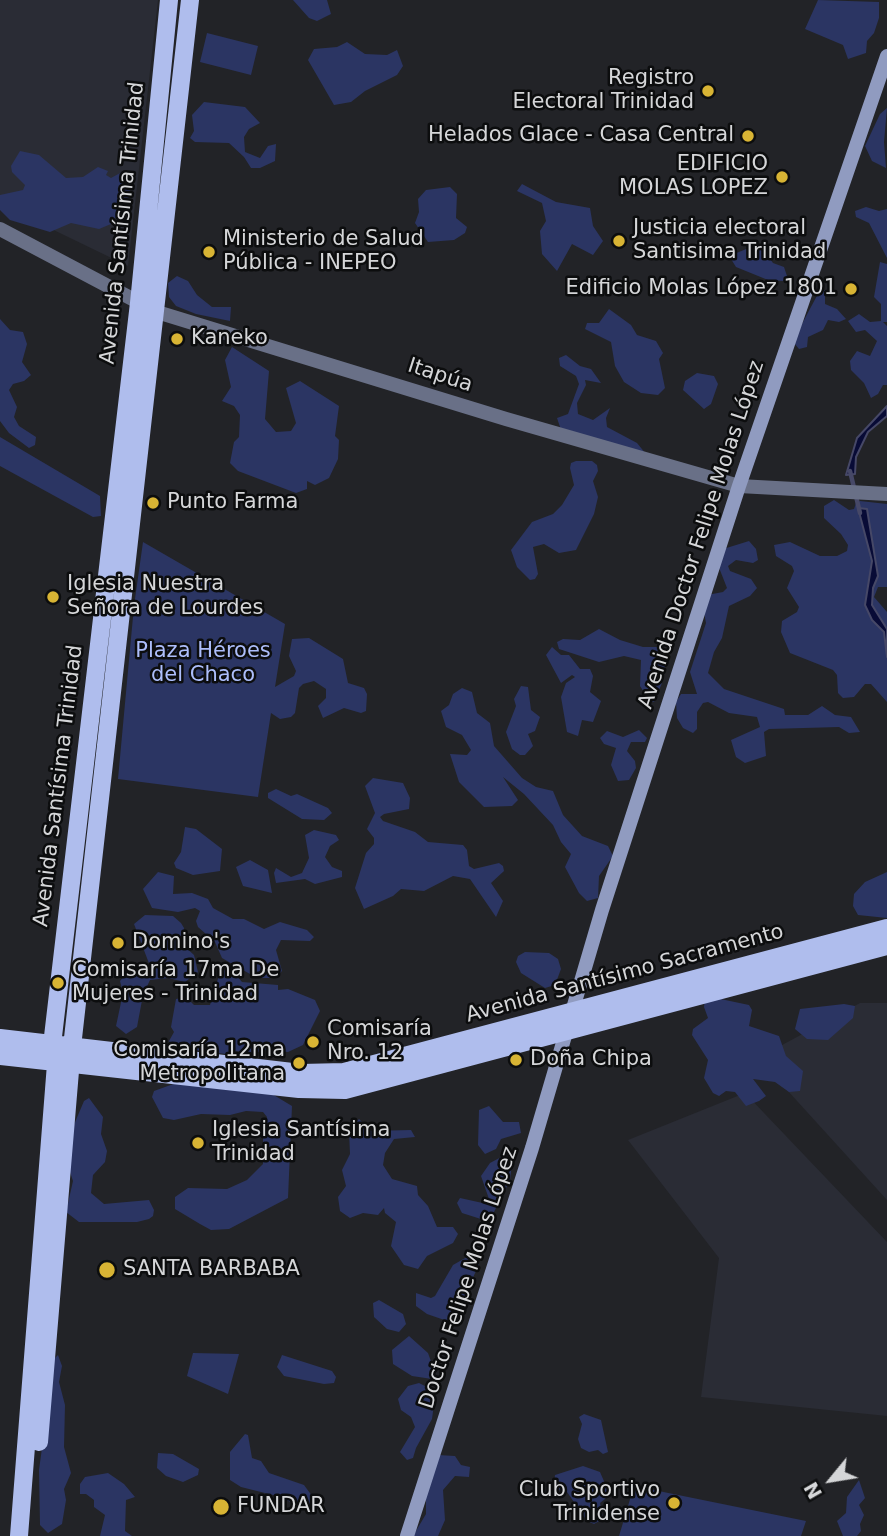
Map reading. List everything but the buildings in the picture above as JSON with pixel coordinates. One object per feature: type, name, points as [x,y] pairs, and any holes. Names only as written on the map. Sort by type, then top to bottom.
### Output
[{"type":"main road","name":"Avenida Santísima Trinidad","points":[[31,1536],[64,1064],[52,1045],[139,303],[169,0]]},
{"type":"main road","name":"Avenida Santísima Trinidad","points":[[19,1536],[64,1064],[72,1047],[130,520],[157,312],[190,0]]},
{"type":"main road","name":"Avenida Doctor Felipe Molas López","points":[[568,1031],[603,906],[739,486],[887,56]]},
{"type":"main road","name":"Avenida Santísimo Sacramento","points":[[0,1056],[334,1091],[568,1031],[796,961],[887,928]]},
{"type":"main road","name":"Avenida Santísimo Sacramento","points":[[0,1038],[301,1073],[344,1072],[573,1012],[796,961],[887,946]]},
{"type":"main road","name":"Doctor Felipe Molas López","points":[[407,1536],[568,1031]]},
{"type":"street","name":"Itapúa","points":[[0,229],[157,312],[506,419],[739,486],[882,493]]},
{"type":"shaded area","points":[[0,0],[158,0],[128,266],[0,204]]},
{"type":"shaded area","points":[[887,406],[887,416],[868,432],[856,457],[855,474],[846,475],[857,438]]},
{"type":"shaded area","points":[[858,508],[867,509],[878,576],[873,588],[872,605],[887,629],[887,657],[884,632],[872,620],[865,605],[872,561]]},
{"type":"shaded area","points":[[860,1003],[887,1003],[887,1200],[758,1058]]},
{"type":"shaded area","points":[[745,1093],[887,1242],[887,1416],[701,1397],[719,1258],[628,1140]]},
{"type":"green space","points":[[293,0],[327,0],[331,14],[317,21],[309,18]]},
{"type":"green space","points":[[818,0],[879,2],[879,18],[874,33],[867,41],[866,53],[848,59],[843,45],[805,29]]},
{"type":"green space","points":[[207,33],[258,46],[251,75],[200,62]]},
{"type":"green space","points":[[347,42],[365,54],[387,55],[397,50],[403,66],[397,75],[365,91],[351,102],[334,105],[308,60],[314,49],[337,47]]},
{"type":"green space","points":[[204,102],[245,107],[260,123],[249,129],[244,137],[245,152],[260,158],[268,146],[276,144],[275,161],[260,168],[251,168],[229,143],[195,142],[190,138],[194,131],[192,115]]},
{"type":"green space","points":[[887,108],[884,142],[886,168],[872,161],[865,146],[880,114]]},
{"type":"green space","points":[[20,151],[39,155],[66,178],[83,177],[98,167],[108,171],[106,175],[111,178],[122,172],[127,173],[130,191],[126,203],[111,224],[99,229],[71,223],[50,232],[10,220],[0,210],[0,195],[23,190],[25,185],[12,172],[11,166]]},
{"type":"green space","points":[[522,184],[556,202],[590,208],[593,226],[603,241],[593,255],[572,244],[557,271],[542,254],[540,231],[546,221],[542,203],[517,191]]},
{"type":"green space","points":[[450,187],[457,194],[456,218],[467,227],[465,233],[454,240],[428,242],[415,223],[419,212],[418,199],[426,190]]},
{"type":"green space","points":[[866,207],[879,211],[887,209],[887,258],[869,223],[856,217],[855,211]]},
{"type":"green space","points":[[756,245],[764,250],[773,263],[784,267],[787,276],[783,281],[768,280],[736,267],[731,259],[734,254]]},
{"type":"green space","points":[[880,262],[887,264],[887,322],[883,322],[887,326],[887,385],[883,385],[878,394],[871,398],[864,383],[851,370],[850,361],[857,351],[870,356],[877,341],[865,330],[856,332],[848,321],[859,314],[870,322],[881,321],[881,304],[874,297]]},
{"type":"green space","points":[[177,276],[188,281],[197,295],[212,307],[231,307],[230,321],[196,314],[176,306],[169,297],[168,283]]},
{"type":"green space","points":[[820,290],[825,290],[825,304],[837,309],[846,319],[839,322],[828,320],[823,330],[808,337],[807,347],[799,349],[794,343],[795,337]]},
{"type":"green space","points":[[609,309],[631,325],[637,335],[656,341],[663,353],[659,359],[665,388],[658,395],[641,393],[624,382],[615,366],[611,342],[585,329],[587,323],[599,323]]},
{"type":"green space","points":[[0,319],[10,330],[23,332],[27,344],[22,362],[31,375],[24,381],[13,384],[9,390],[17,407],[14,417],[19,426],[36,437],[35,445],[29,448],[9,433],[0,421]]},
{"type":"green space","points":[[232,347],[269,371],[265,419],[276,432],[291,431],[296,423],[286,388],[300,381],[339,406],[335,436],[339,440],[338,459],[329,478],[315,485],[307,481],[307,489],[296,493],[238,471],[230,463],[234,442],[239,437],[240,415],[234,406],[222,401],[231,387],[225,360]]},
{"type":"green space","points":[[566,355],[580,366],[591,369],[601,383],[585,380],[586,385],[577,403],[578,414],[593,420],[610,408],[606,418],[607,427],[637,443],[646,454],[562,433],[557,418],[568,414],[579,384],[576,376],[560,366],[559,358]]},
{"type":"green space","points":[[697,373],[714,376],[718,384],[711,404],[704,409],[683,390],[685,381]]},
{"type":"green space","points":[[0,437],[100,496],[101,516],[93,517],[0,466]]},
{"type":"green space","points":[[592,461],[597,465],[598,471],[593,481],[598,497],[594,514],[576,550],[559,553],[544,544],[533,547],[538,574],[535,579],[530,580],[517,567],[511,550],[532,522],[553,514],[562,505],[574,485],[570,468],[571,463]]},
{"type":"green space","points":[[834,500],[849,510],[854,509],[860,501],[887,504],[887,587],[878,587],[874,597],[887,612],[887,702],[871,684],[865,684],[854,697],[843,698],[838,693],[837,675],[833,670],[790,653],[781,632],[782,621],[797,612],[799,607],[787,588],[794,571],[792,566],[776,556],[774,545],[790,542],[820,556],[837,556],[847,551],[848,545],[841,534],[824,518],[824,506]]},
{"type":"green space","points":[[749,541],[756,549],[758,560],[753,563],[736,560],[728,566],[730,571],[751,579],[757,588],[750,596],[729,606],[722,638],[714,652],[708,673],[724,689],[784,709],[785,715],[808,715],[822,706],[835,715],[851,717],[860,732],[849,733],[839,727],[769,729],[764,732],[766,756],[745,763],[736,757],[731,740],[760,727],[757,717],[729,713],[708,702],[703,703],[697,712],[697,729],[693,733],[683,728],[677,718],[676,702],[681,694],[697,694],[690,672],[706,623],[704,612],[707,595],[723,592],[727,588],[716,560],[720,550]]},
{"type":"green space","name":"Plaza Héroes del Chaco","points":[[143,542],[285,624],[275,687],[294,676],[296,671],[289,656],[292,639],[309,638],[343,659],[348,683],[364,688],[367,694],[366,711],[361,713],[344,708],[323,718],[318,706],[326,698],[326,689],[314,681],[303,684],[299,688],[295,713],[291,717],[280,719],[271,713],[258,797],[118,779],[134,606]]},
{"type":"green space","points":[[599,629],[620,640],[643,647],[657,647],[664,653],[668,660],[664,669],[655,675],[655,679],[661,679],[662,683],[654,702],[649,700],[640,686],[641,660],[624,656],[599,662],[559,649],[557,642],[563,639],[580,640]]},
{"type":"green space","points":[[552,647],[561,655],[569,655],[580,669],[590,669],[593,676],[590,692],[601,701],[593,722],[582,720],[578,736],[567,732],[561,697],[566,683],[575,677],[572,675],[561,683],[546,655]]},
{"type":"green space","points":[[521,686],[528,687],[531,710],[540,717],[535,731],[528,734],[533,746],[525,755],[512,749],[506,732],[516,706],[514,699]]},
{"type":"green space","points":[[462,688],[472,692],[477,713],[490,723],[494,746],[522,778],[536,787],[553,791],[563,815],[582,836],[608,846],[613,856],[599,876],[598,898],[587,901],[579,893],[565,867],[571,854],[561,842],[553,825],[524,794],[503,777],[518,800],[512,806],[484,807],[459,782],[450,754],[467,755],[471,750],[462,735],[446,727],[441,711],[449,705],[453,694]]},
{"type":"green space","points":[[639,730],[647,738],[645,742],[631,742],[627,751],[635,761],[636,768],[629,780],[618,781],[611,765],[616,748],[604,744],[600,738],[607,731],[623,737]]},
{"type":"green space","points":[[373,778],[403,783],[410,798],[409,809],[384,814],[380,817],[383,821],[415,832],[428,842],[463,845],[467,850],[469,866],[474,869],[499,863],[503,866],[504,871],[491,883],[503,901],[496,917],[470,879],[453,876],[424,891],[401,889],[393,896],[364,909],[355,888],[366,853],[374,844],[374,838],[367,829],[375,813],[365,786]]},
{"type":"green space","points":[[276,789],[291,796],[297,794],[328,808],[332,813],[324,820],[302,819],[268,798],[268,793]]},
{"type":"green space","points":[[185,827],[196,829],[222,849],[220,871],[193,875],[176,868],[174,863],[181,852]]},
{"type":"green space","points":[[314,830],[336,835],[339,840],[330,846],[325,857],[332,867],[342,871],[342,877],[315,884],[305,879],[276,883],[276,868],[291,877],[302,873],[309,858],[305,835]]},
{"type":"green space","points":[[250,860],[268,870],[272,893],[243,886],[236,867]]},
{"type":"green space","points":[[158,872],[174,876],[173,894],[192,893],[208,899],[213,908],[233,919],[244,919],[264,929],[280,922],[307,930],[314,937],[310,941],[281,940],[276,950],[282,971],[274,978],[257,978],[222,958],[215,942],[198,927],[196,921],[200,911],[195,908],[178,912],[152,908],[143,889]]},
{"type":"green space","points":[[887,872],[887,918],[858,915],[853,906],[854,894],[865,882]]},
{"type":"green space","points":[[145,915],[173,916],[181,923],[184,928],[182,944],[194,955],[198,972],[185,982],[168,978],[150,980],[143,995],[137,1027],[126,1034],[116,1026],[123,993],[120,981],[131,968],[147,970],[150,966],[134,924]]},
{"type":"green space","points":[[525,952],[549,953],[558,959],[561,969],[555,985],[545,988],[521,973],[516,962],[518,956]]},
{"type":"green space","points":[[230,968],[242,982],[278,985],[278,990],[288,989],[315,1000],[320,1011],[303,1045],[288,1052],[266,1050],[249,1054],[237,1051],[226,1054],[177,1048],[172,1045],[169,1041],[174,1032],[171,1027],[176,999],[186,997],[194,1005],[210,1005],[220,972]]},
{"type":"green space","points":[[705,998],[749,1005],[752,1010],[749,1026],[779,1036],[786,1056],[803,1071],[800,1091],[789,1092],[775,1082],[753,1079],[766,1096],[746,1106],[735,1092],[726,1091],[719,1096],[713,1093],[704,1078],[708,1060],[692,1035],[693,1029],[708,1018],[704,1007]]},
{"type":"green space","points":[[844,1004],[855,1006],[853,1018],[828,1040],[807,1039],[795,1029],[800,1009]]},
{"type":"green space","points":[[190,1078],[272,1094],[292,1106],[288,1198],[229,1229],[211,1230],[200,1224],[175,1209],[175,1197],[188,1188],[227,1189],[247,1180],[263,1164],[263,1134],[267,1117],[263,1112],[246,1111],[230,1115],[201,1114],[174,1120],[163,1118],[152,1097],[154,1091]]},
{"type":"green space","points":[[89,1098],[103,1117],[101,1134],[107,1151],[105,1162],[93,1175],[91,1193],[104,1204],[149,1200],[154,1210],[149,1219],[137,1222],[79,1222],[66,1212],[73,1181],[66,1160],[73,1127],[84,1101]]},
{"type":"green space","points":[[489,1106],[503,1122],[519,1122],[521,1133],[501,1139],[496,1149],[485,1154],[478,1145],[479,1110]]},
{"type":"green space","points":[[359,1119],[371,1131],[411,1130],[415,1137],[394,1139],[385,1153],[383,1165],[392,1179],[417,1186],[418,1195],[428,1206],[437,1227],[453,1227],[458,1234],[453,1243],[427,1256],[418,1269],[404,1265],[391,1246],[396,1222],[385,1213],[384,1208],[378,1215],[363,1213],[350,1218],[340,1211],[338,1197],[346,1186],[342,1170],[350,1154],[349,1130]]},
{"type":"green space","points":[[505,1155],[512,1163],[510,1180],[493,1214],[484,1220],[462,1213],[457,1203],[460,1198],[487,1204],[489,1199],[481,1176],[490,1163]]},
{"type":"green space","points":[[467,1257],[479,1264],[453,1323],[427,1314],[416,1306],[416,1293],[431,1298],[435,1296],[453,1265]]},
{"type":"green space","points":[[379,1300],[403,1314],[406,1324],[399,1332],[387,1329],[374,1317],[373,1303]]},
{"type":"green space","points":[[409,1336],[428,1353],[433,1367],[432,1379],[412,1376],[393,1364],[392,1350]]},
{"type":"green space","points":[[193,1353],[239,1354],[228,1394],[187,1376]]},
{"type":"green space","points":[[58,1355],[62,1366],[59,1382],[65,1405],[64,1447],[71,1473],[64,1489],[66,1500],[62,1524],[48,1533],[40,1525],[39,1470],[54,1359]]},
{"type":"green space","points":[[282,1355],[332,1371],[336,1377],[334,1383],[324,1384],[284,1376],[277,1367]]},
{"type":"green space","points":[[419,1383],[429,1388],[435,1397],[432,1419],[413,1458],[407,1460],[400,1452],[415,1427],[411,1417],[401,1410],[398,1399],[408,1386]]},
{"type":"green space","points":[[584,1414],[601,1420],[608,1452],[589,1452],[581,1448],[578,1439],[582,1424],[579,1417]]},
{"type":"green space","points":[[245,1434],[248,1435],[252,1458],[261,1461],[269,1473],[304,1485],[315,1500],[310,1505],[294,1504],[281,1497],[241,1487],[230,1480],[230,1452]]},
{"type":"green space","points":[[158,1453],[173,1454],[199,1469],[198,1475],[183,1482],[166,1476],[157,1468]]},
{"type":"green space","points":[[438,1455],[455,1456],[461,1465],[470,1467],[469,1477],[455,1476],[443,1490],[445,1520],[438,1536],[413,1536],[426,1514],[426,1468]]},
{"type":"green space","points":[[583,1466],[600,1472],[610,1495],[600,1503],[603,1519],[594,1524],[587,1521],[567,1492],[555,1488],[554,1484],[555,1475]]},
{"type":"green space","points":[[108,1473],[124,1484],[135,1497],[126,1500],[125,1531],[132,1536],[100,1536],[105,1515],[94,1507],[94,1500],[86,1494],[80,1494],[80,1484],[85,1477]]},
{"type":"green space","points":[[859,1480],[865,1498],[859,1505],[864,1515],[860,1524],[861,1531],[857,1536],[843,1536],[837,1521],[846,1513],[847,1497]]},
{"type":"green space","name":"Club Sportivo Trinidense","points":[[634,1486],[806,1521],[801,1536],[619,1536]]},
{"type":"waterway","points":[[850,471],[860,513]]},
{"type":"place","name":"Registro Electoral Trinidad","points":[[708,91]]},
{"type":"place","name":"Helados Glace - Casa Central","points":[[748,136]]},
{"type":"place","name":"EDIFICIO MOLAS LOPEZ","points":[[782,177]]},
{"type":"place","name":"Justicia electoral Santisima Trinidad","points":[[619,241]]},
{"type":"place","name":"Ministerio de Salud Pública - INEPEO","points":[[209,252]]},
{"type":"place","name":"Edificio Molas López 1801","points":[[851,289]]},
{"type":"place","name":"Kaneko","points":[[177,339]]},
{"type":"place","name":"Punto Farma","points":[[153,503]]},
{"type":"place","name":"Iglesia Nuestra Señora de Lourdes","points":[[53,597]]},
{"type":"place","name":"Domino's","points":[[118,943]]},
{"type":"place","name":"Comisaría 17ma De Mujeres - Trinidad","points":[[58,983]]},
{"type":"place","name":"Comisaría Nro. 12","points":[[313,1042]]},
{"type":"place","name":"Doña Chipa","points":[[516,1060]]},
{"type":"place","name":"Comisaría 12ma Metropolitana","points":[[299,1063]]},
{"type":"place","name":"Iglesia Santísima Trinidad","points":[[198,1143]]},
{"type":"place","name":"SANTA BARBABA","points":[[107,1270]]},
{"type":"place","name":"Club Sportivo Trinidense","points":[[674,1503]]},
{"type":"place","name":"FUNDAR","points":[[221,1507]]}]
